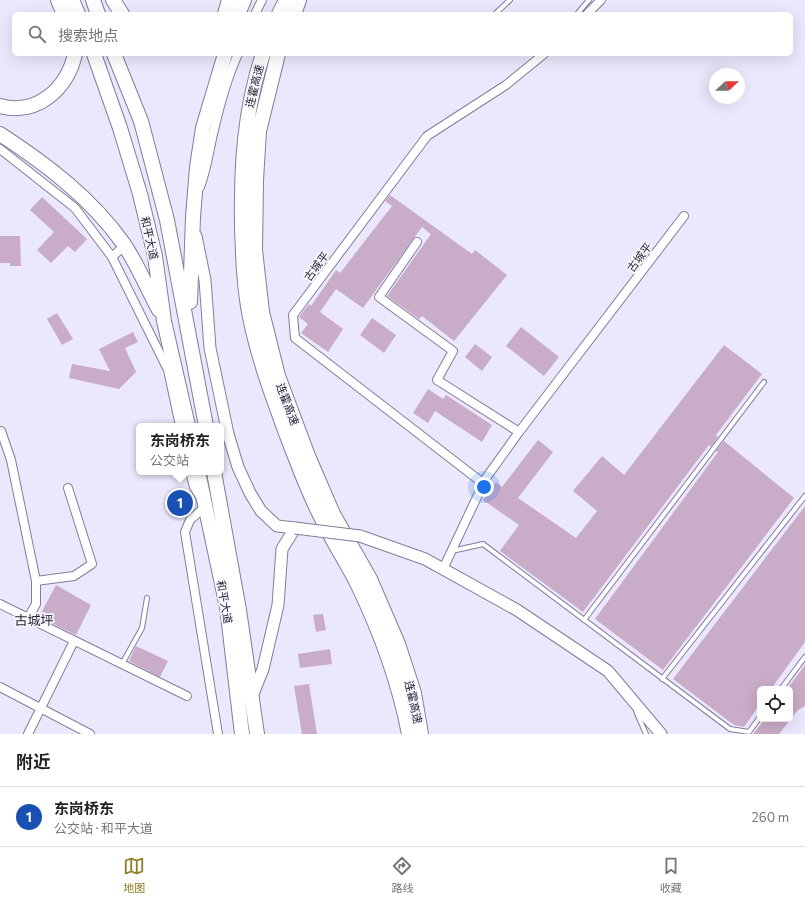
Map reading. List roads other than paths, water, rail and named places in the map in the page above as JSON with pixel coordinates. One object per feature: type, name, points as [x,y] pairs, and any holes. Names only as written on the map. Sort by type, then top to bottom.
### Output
[{"type":"highway","points":[[58,0],[63,12]]},
{"type":"highway","points":[[72,0],[77,12]]},
{"type":"highway","points":[[93,0],[97,12]]},
{"type":"highway","points":[[113,0],[121,12]]},
{"type":"highway","points":[[226,12],[229,0]]},
{"type":"highway","points":[[238,12],[239,0]]},
{"type":"highway","points":[[239,12],[244,0]]},
{"type":"highway","points":[[280,12],[286,0]]},
{"type":"highway","points":[[295,12],[300,0]]},
{"type":"highway","points":[[0,106],[16,109],[29,107],[42,102],[57,90],[62,83],[72,67],[75,56]]},
{"type":"highway","name":"和平大道","points":[[95,56],[120,128],[140,194],[155,256],[164,321],[187,423]]},
{"type":"highway","name":"和平大道","points":[[115,56],[140,121],[168,220],[205,423]]},
{"type":"highway","points":[[190,337],[192,217],[203,128],[223,56]]},
{"type":"highway","name":"连霍高速","points":[[261,56],[254,79],[245,127],[242,185],[243,255],[249,316],[267,381],[297,461],[322,518],[358,584],[386,647],[402,699],[409,734]]},
{"type":"highway","name":"连霍高速","points":[[278,56],[259,131],[255,250],[262,312],[278,376],[308,456],[333,514],[370,578],[398,644],[414,694],[421,734]]},
{"type":"highway","points":[[0,134],[32,155],[79,193],[124,246],[164,321]]},
{"type":"highway","name":"和平大道","points":[[199,475],[227,607],[242,734]]},
{"type":"highway","name":"和平大道","points":[[215,475],[239,610],[257,734]]},
{"type":"main road","points":[[192,217],[205,280],[210,348],[228,434],[238,467],[250,493],[261,511],[277,526],[360,536],[425,559],[517,610],[608,671],[661,734]]},
{"type":"main road","points":[[251,699],[263,669],[278,605],[282,549],[295,528]]},
{"type":"street","points":[[256,12],[262,0]]},
{"type":"street","points":[[589,12],[601,0]]},
{"type":"street","points":[[195,199],[206,170],[214,130],[229,73],[237,56]]},
{"type":"street","name":"古城平","points":[[484,484],[295,338],[293,315],[427,136],[506,85],[542,56]]},
{"type":"street","points":[[0,149],[75,208],[112,257],[168,370],[179,423]]},
{"type":"street","name":"古城平","points":[[443,569],[484,484],[519,432],[684,216]]},
{"type":"street","points":[[418,242],[379,297],[453,351],[437,380],[519,432]]},
{"type":"street","points":[[112,257],[124,246]]},
{"type":"street","points":[[1,431],[11,460],[36,581],[36,604],[28,618]]},
{"type":"street","points":[[191,475],[194,487],[206,506],[190,520],[185,532],[218,734]]},
{"type":"street","points":[[36,581],[74,576],[92,564],[68,488]]},
{"type":"street","points":[[0,604],[187,696]]},
{"type":"street","points":[[28,734],[74,641]]},
{"type":"street","points":[[0,687],[90,734]]},
{"type":"lane","points":[[497,12],[510,0]]},
{"type":"lane","points":[[579,12],[589,0]]},
{"type":"lane","points":[[584,620],[764,382]]},
{"type":"lane","points":[[662,679],[805,496]]},
{"type":"lane","points":[[452,551],[483,544],[730,729],[749,732],[757,721]]},
{"type":"lane","points":[[122,664],[142,628],[147,598]]},
{"type":"lane","points":[[783,686],[805,657]]},
{"type":"lane","points":[[631,698],[646,734]]},
{"type":"place","name":"东岗桥东","points":[[180,503]]},
{"type":"district","name":"古城坪","points":[[34,620]]}]
